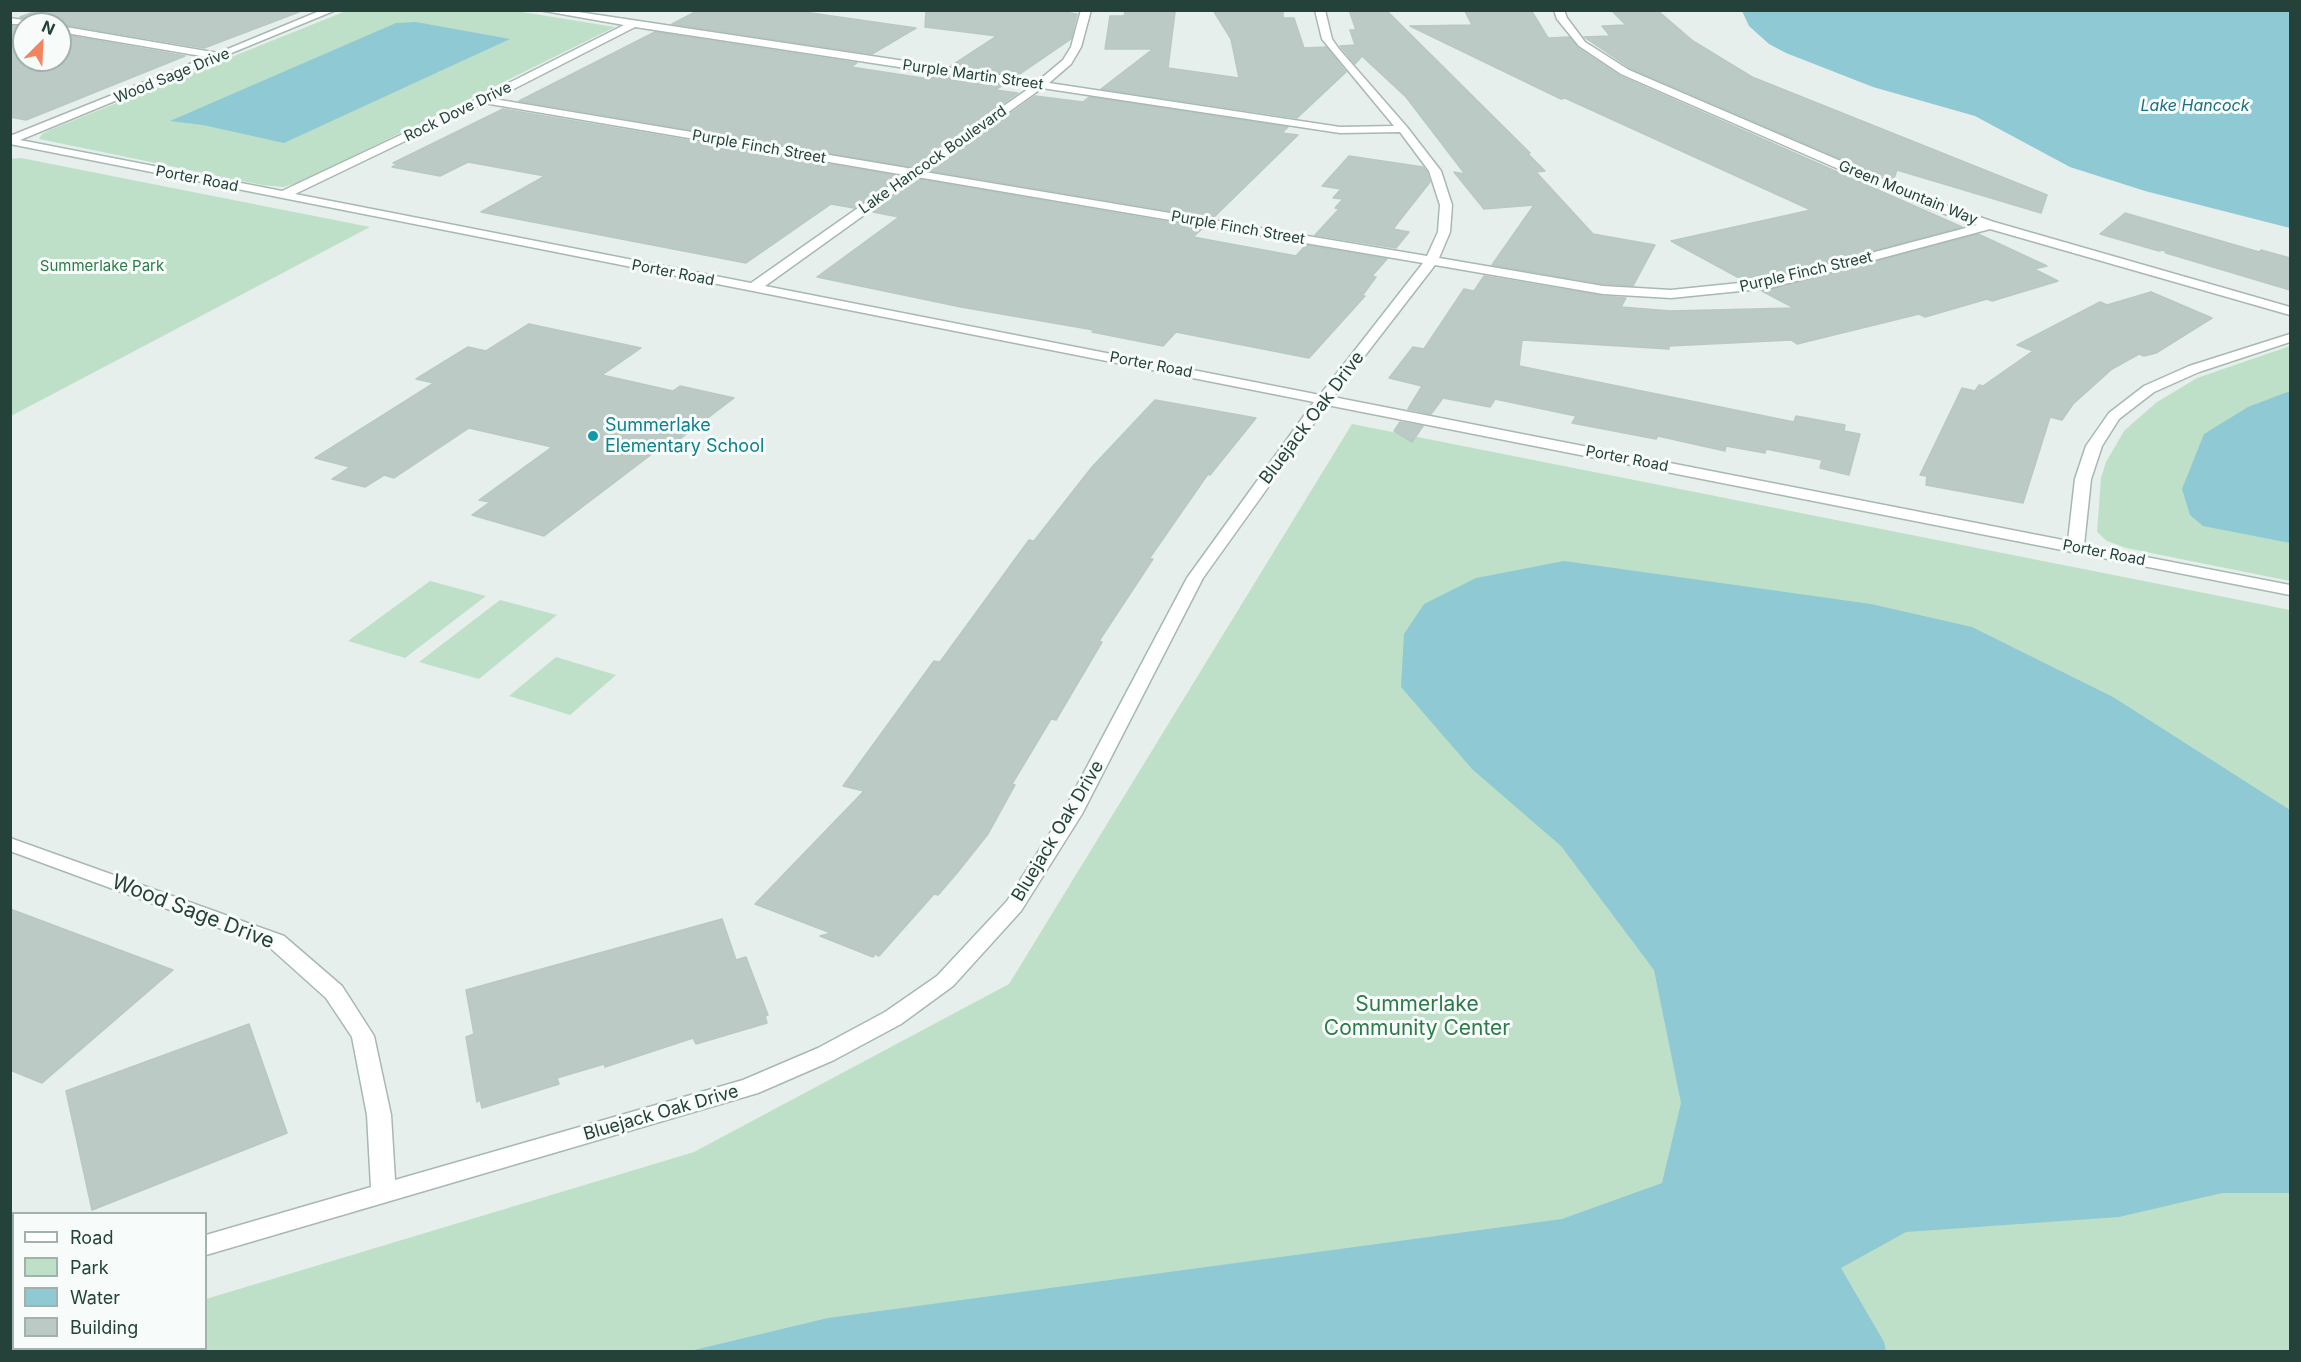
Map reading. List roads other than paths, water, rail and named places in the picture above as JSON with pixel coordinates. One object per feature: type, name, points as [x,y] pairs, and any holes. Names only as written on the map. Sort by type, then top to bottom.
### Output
[{"type":"street","name":"Wood Sage Drive","points":[[10,141],[332,10]]},
{"type":"street","name":"Purple Martin Street","points":[[543,10],[1340,130],[1403,129]]},
{"type":"street","name":"Lake Hancock Boulevard","points":[[753,288],[1040,85],[1066,62],[1076,47],[1086,10]]},
{"type":"street","name":"Bluejack Oak Drive","points":[[207,1245],[750,1087],[826,1054],[883,1023],[945,981],[1014,906],[1072,814],[1195,578],[1323,400],[1431,262],[1444,232],[1446,205],[1435,171],[1403,129],[1327,39],[1320,10]]},
{"type":"street","name":"Green Mountain Way","points":[[1559,10],[1562,19],[1582,44],[1654,86],[1932,205],[1990,225],[2290,311]]},
{"type":"street","name":"Rock Dove Drive","points":[[281,196],[483,100],[633,24]]},
{"type":"street","points":[[72,31],[220,56]]},
{"type":"street","name":"Purple Finch Street","points":[[483,100],[1603,290],[1671,294],[1770,284],[1990,225]]},
{"type":"street","name":"Porter Road","points":[[10,141],[2290,590]]},
{"type":"street","points":[[2076,548],[2083,479],[2094,446],[2114,416],[2149,389],[2194,369],[2290,338]]},
{"type":"street","name":"Wood Sage Drive","points":[[10,844],[276,941],[334,992],[363,1036],[379,1115],[383,1192]]},
{"type":"water","name":"Lake Hancock","points":[[1742,11],[2290,11],[2290,228],[2145,191],[2070,167],[1975,116],[1873,87],[1786,53],[1769,44],[1749,26]]},
{"type":"water","points":[[416,22],[510,39],[284,143],[203,125],[170,121],[396,23]]},
{"type":"water","points":[[2290,391],[2290,543],[2203,526],[2190,515],[2182,489],[2204,434],[2248,407]]},
{"type":"water","points":[[1564,561],[1871,604],[1972,627],[2113,697],[2290,810],[2290,1193],[2222,1193],[2119,1217],[1906,1232],[1841,1268],[1884,1342],[1886,1351],[690,1351],[828,1318],[1562,1219],[1662,1183],[1681,1103],[1654,970],[1561,846],[1472,769],[1401,687],[1404,634],[1424,604],[1476,578]]},
{"type":"place","name":"Summerlake Elementary School","points":[[593,436]]},
{"type":"park label","name":"Summerlake Park","points":[[102,266]]},
{"type":"park label","name":"Summerlake Community Center","points":[[1417,1017]]}]
